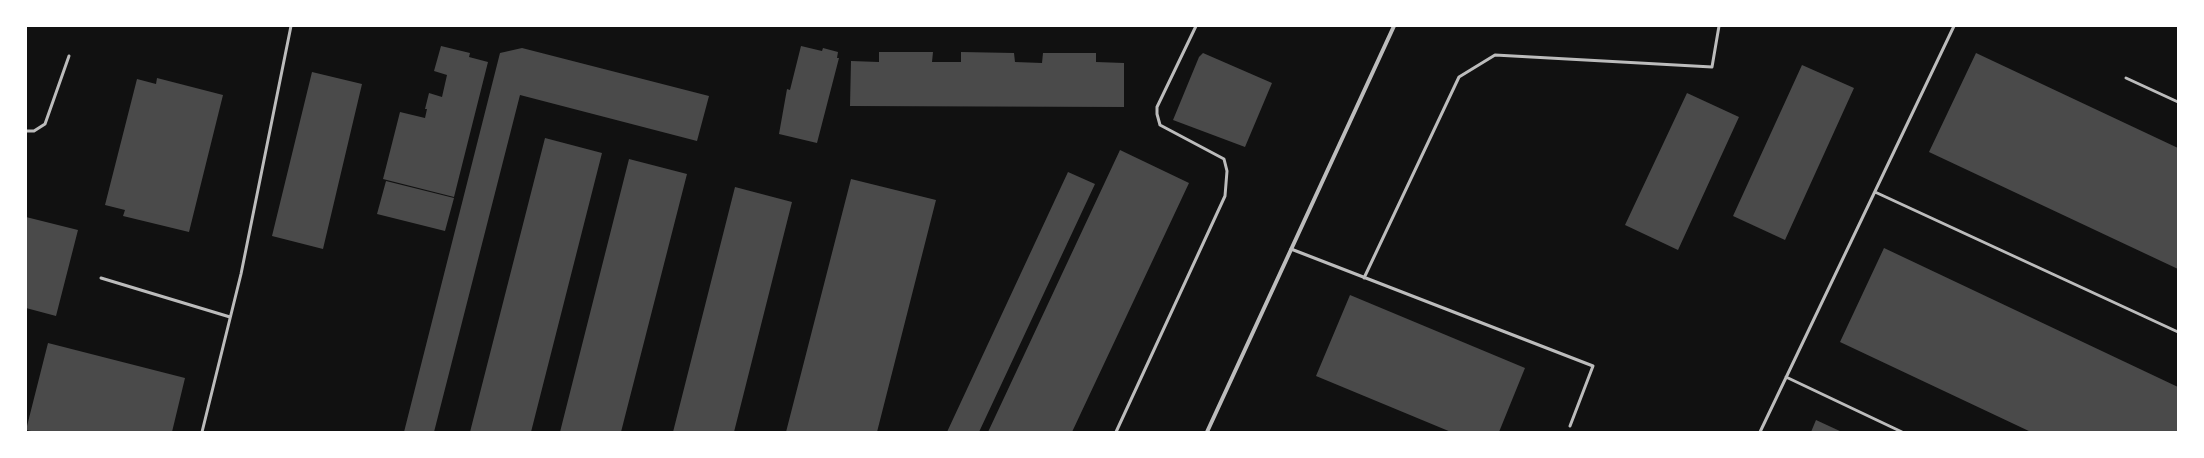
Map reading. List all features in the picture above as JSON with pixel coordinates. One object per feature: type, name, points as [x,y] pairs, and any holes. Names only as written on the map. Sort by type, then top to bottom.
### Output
[{"type":"street","points":[[1207,432],[1394,26]]},
{"type":"lane","points":[[202,432],[241,274],[291,26]]},
{"type":"lane","points":[[1116,432],[1225,196],[1228,171],[1224,159],[1160,124],[1157,114],[1157,107],[1196,26]]},
{"type":"lane","points":[[1364,278],[1459,77],[1495,55],[1712,67],[1719,26]]},
{"type":"lane","points":[[1760,432],[1954,26]]},
{"type":"lane","points":[[26,131],[34,131],[45,124],[69,56]]},
{"type":"lane","points":[[2126,78],[2178,102]]},
{"type":"lane","points":[[1875,192],[2178,332]]},
{"type":"lane","points":[[1291,249],[1593,366],[1570,426]]},
{"type":"lane","points":[[101,278],[230,317]]},
{"type":"lane","points":[[1786,377],[1902,432]]},
{"type":"building","points":[[441,46],[470,53],[469,57],[488,62],[454,197],[383,179],[400,112],[425,118],[427,109],[425,109],[429,93],[442,97],[447,75],[434,71]]},
{"type":"building","points":[[801,46],[822,51],[823,48],[838,52],[837,58],[839,58],[817,143],[779,134],[787,89],[790,90]]},
{"type":"building","points":[[522,48],[709,96],[697,141],[520,95],[434,432],[404,432],[500,53]]},
{"type":"building","points":[[879,52],[933,52],[932,62],[961,62],[961,52],[1014,53],[1015,62],[1042,63],[1043,53],[1096,53],[1096,62],[1124,63],[1124,107],[850,106],[851,61],[879,62]]},
{"type":"building","points":[[1203,53],[1272,83],[1245,147],[1173,120],[1199,57]]},
{"type":"building","points":[[1976,53],[2178,148],[2178,269],[1929,152]]},
{"type":"building","points":[[1802,65],[1854,88],[1785,240],[1733,216]]},
{"type":"building","points":[[312,72],[362,84],[323,249],[272,236]]},
{"type":"building","points":[[157,78],[223,95],[189,232],[123,216],[125,210],[105,205],[137,79],[156,84]]},
{"type":"building","points":[[1687,93],[1739,117],[1678,250],[1625,225]]},
{"type":"building","points":[[545,138],[602,153],[531,432],[470,432]]},
{"type":"building","points":[[1120,150],[1189,183],[1072,432],[988,432]]},
{"type":"building","points":[[629,159],[687,174],[621,432],[560,432]]},
{"type":"building","points":[[1068,172],[1095,184],[979,432],[947,432]]},
{"type":"building","points":[[851,179],[936,200],[877,432],[786,432]]},
{"type":"building","points":[[386,181],[454,198],[445,231],[377,214]]},
{"type":"building","points":[[735,187],[792,202],[734,432],[673,432]]},
{"type":"building","points":[[26,217],[78,230],[56,316],[26,308]]},
{"type":"building","points":[[1884,248],[2178,387],[2178,432],[2031,432],[1840,342]]},
{"type":"building","points":[[1350,295],[1525,368],[1499,432],[1451,432],[1316,376]]},
{"type":"building","points":[[48,343],[185,378],[172,432],[36,432],[26,430]]},
{"type":"building","points":[[1816,420],[1842,432],[1811,432]]}]
